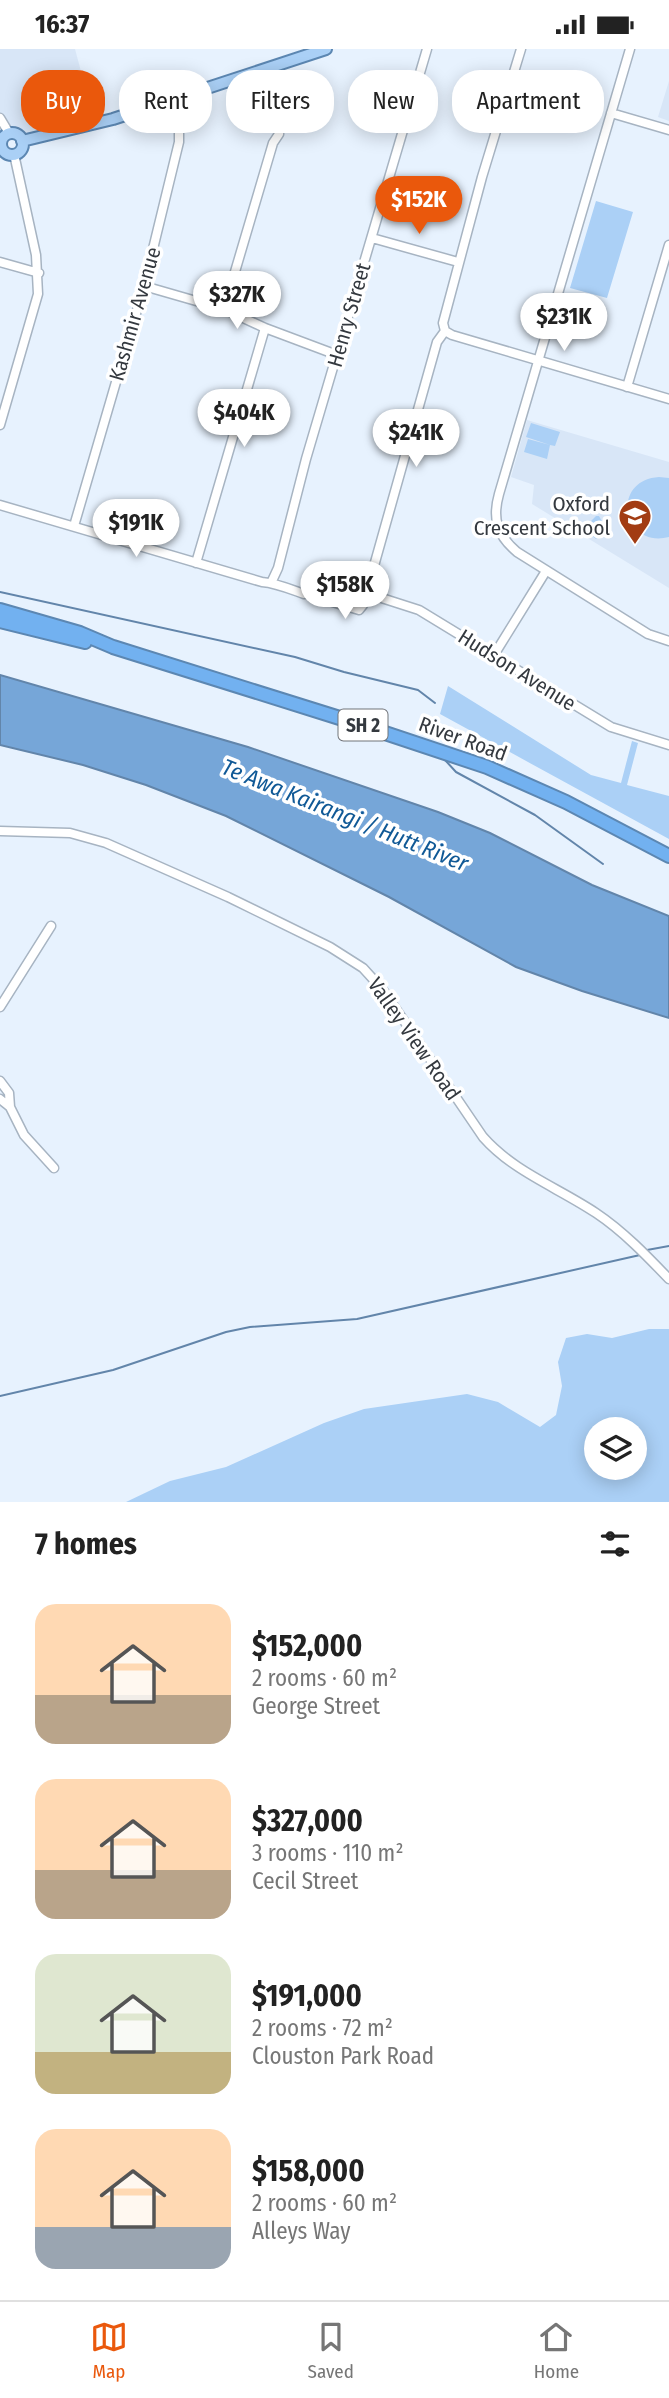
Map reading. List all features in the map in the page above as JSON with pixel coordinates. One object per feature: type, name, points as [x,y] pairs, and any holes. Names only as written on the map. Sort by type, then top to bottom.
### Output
[{"type":"highway","name":"River Road","points":[[0,610],[80,633],[113,647]]},
{"type":"highway","name":"River Road","points":[[0,621],[113,647],[487,767],[566,802],[669,856]]},
{"type":"main road","points":[[212,87],[326,49]]},
{"type":"main road","points":[[22,141],[119,117]]},
{"type":"main road","points":[[9,133],[18,135],[22,141],[21,149],[14,154],[5,152],[1,146],[2,139],[9,133]]},
{"type":"street","name":"Henry Street","points":[[272,581],[278,568],[427,49]]},
{"type":"street","points":[[326,600],[359,610],[362,608],[438,342],[445,331],[443,323],[458,262],[521,49]]},
{"type":"street","points":[[629,49],[494,512],[498,528],[508,544],[546,571],[648,634],[669,641]]},
{"type":"street","points":[[611,113],[669,130]]},
{"type":"street","points":[[0,118],[9,133]]},
{"type":"street","name":"Kashmir Avenue","points":[[74,526],[144,286],[179,133]]},
{"type":"street","points":[[224,309],[273,143],[279,134]]},
{"type":"street","points":[[1,421],[38,294],[39,273],[14,154]]},
{"type":"street","points":[[372,237],[458,262]]},
{"type":"street","points":[[628,387],[669,245]]},
{"type":"street","points":[[0,262],[39,273]]},
{"type":"street","points":[[144,286],[224,309],[265,328],[337,355]]},
{"type":"street","points":[[196,563],[265,328]]},
{"type":"street","points":[[445,331],[669,399]]},
{"type":"street","points":[[0,505],[262,582],[272,581],[304,594]]},
{"type":"street","points":[[494,656],[546,571]]},
{"type":"street","name":"Hudson Avenue","points":[[366,593],[419,610],[611,727],[669,745]]},
{"type":"street","name":"Valley View Road","points":[[0,831],[70,833],[106,843],[228,897],[353,960],[374,978],[383,990],[494,1150],[508,1162],[597,1214],[669,1279]]},
{"type":"street","points":[[0,1007],[51,926]]},
{"type":"street","points":[[0,1081],[9,1093],[10,1107],[24,1135],[54,1168]]},
{"type":"street","points":[[0,1099],[10,1107]]},
{"type":"shaded area","points":[[0,49],[75,49],[81,70],[21,70],[21,133],[47,133],[21,138],[15,133],[9,133],[2,138],[0,146]]},
{"type":"shaded area","points":[[669,81],[669,121],[658,117]]},
{"type":"shaded area","points":[[596,201],[633,212],[607,298],[570,288]]},
{"type":"shaded area","name":"Oxford Crescent School","points":[[527,420],[669,462],[669,588],[532,504],[534,485],[511,477]]},
{"type":"shaded area","points":[[531,423],[560,432],[555,446],[526,437]]},
{"type":"shaded area","points":[[528,439],[550,445],[547,459],[524,452]]},
{"type":"shaded area","points":[[659,477],[669,478],[669,537],[653,538],[641,533],[632,524],[628,513],[628,500],[633,489],[643,481]]},
{"type":"shaded area","points":[[596,516],[599,516],[606,529],[596,539],[587,532]]},
{"type":"shaded area","points":[[448,686],[591,775],[621,783],[632,741],[638,743],[627,785],[669,796],[669,839],[440,714]]},
{"type":"shaded area","points":[[649,1329],[669,1329],[669,1502],[126,1502],[170,1481],[226,1467],[324,1423],[364,1409],[467,1394],[498,1402],[540,1427],[556,1415],[562,1386],[558,1362],[566,1338],[587,1334],[612,1338]]},
{"type":"water","name":"Te Awa Kairangi / Hutt River","points":[[0,675],[248,747],[438,812],[490,833],[592,885],[669,916],[669,1018],[516,967],[389,897],[226,816],[146,785],[83,765],[0,745]]},
{"type":"waterway","points":[[0,592],[295,657],[418,690],[435,703]]},
{"type":"waterway","points":[[445,760],[456,772],[535,815],[603,864]]},
{"type":"waterway","points":[[647,1250],[669,1246]]},
{"type":"waterway","points":[[0,1396],[113,1370],[226,1332],[250,1327],[357,1319],[640,1255]]},
{"type":"place","name":"Oxford Crescent School","points":[[635,546]]}]
